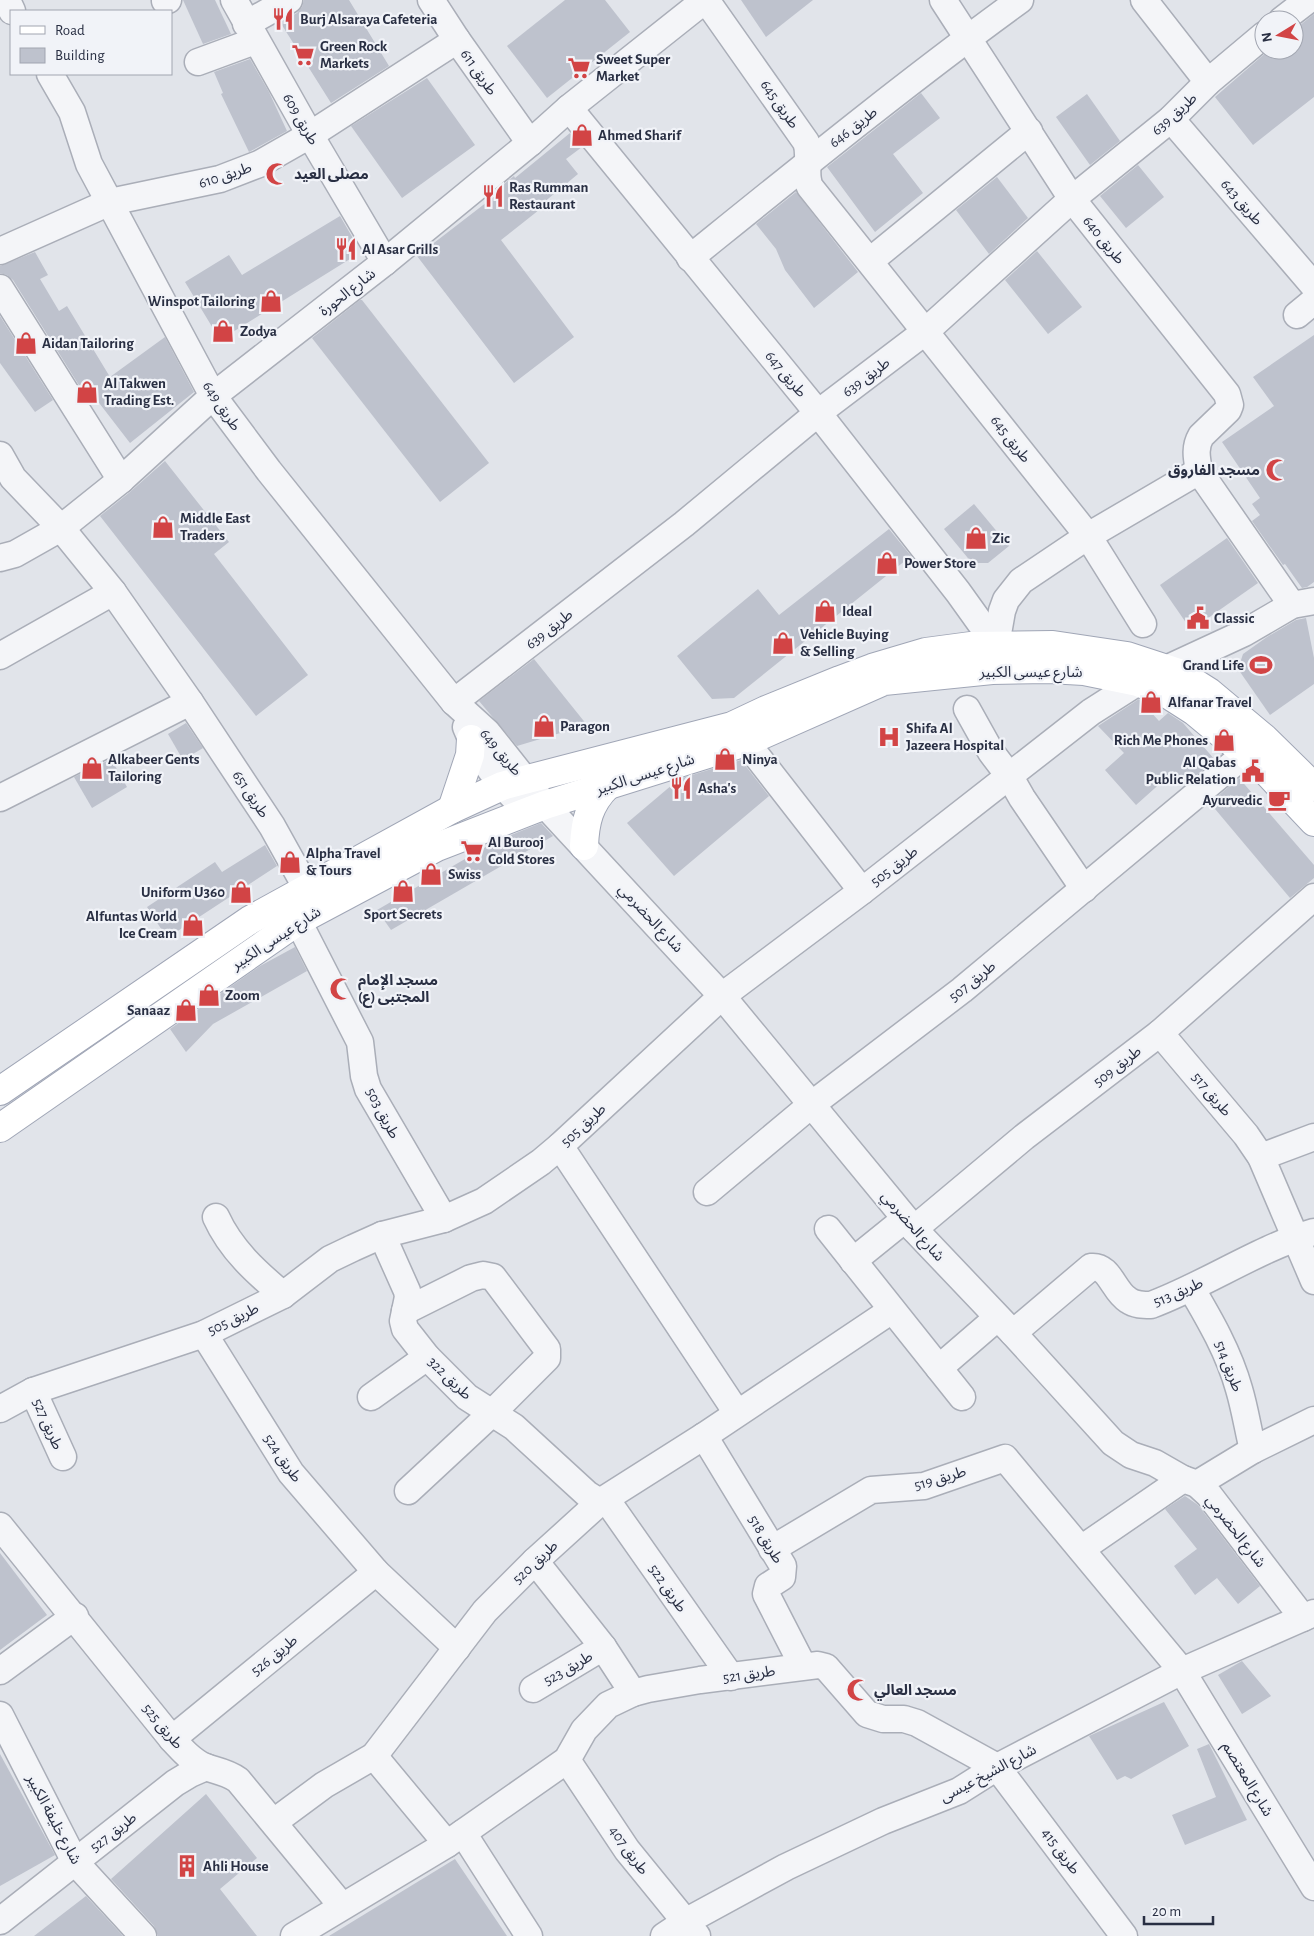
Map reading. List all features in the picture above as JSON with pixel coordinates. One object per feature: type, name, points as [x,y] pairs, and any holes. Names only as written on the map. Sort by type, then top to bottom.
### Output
[{"type":"main road","name":"شارع عيسى الكبير","points":[[0,1128],[298,921],[437,847],[536,808],[607,786],[742,732],[884,681],[1053,645],[1127,656],[1179,673],[1209,692],[1264,738],[1314,787]]},
{"type":"main road","name":"شارع عيسى الكبير","points":[[994,658],[1049,669],[1084,671],[1138,682],[1168,695],[1194,711],[1263,768],[1314,822]]},
{"type":"main road","name":"شارع عيسى الكبير","points":[[1,1089],[250,920],[452,809],[513,783],[713,731],[742,732]]},
{"type":"main road","points":[[452,809],[470,755],[471,739]]},
{"type":"main road","points":[[584,846],[586,818],[597,795],[607,786]]},
{"type":"street","name":"طريق 609","points":[[234,0],[310,135],[385,262]]},
{"type":"street","points":[[198,62],[251,32],[289,0]]},
{"type":"street","name":"شارع الحورة","points":[[61,528],[121,480],[213,396],[385,262],[530,143],[569,108],[706,0]]},
{"type":"street","name":"طريق 645","points":[[706,0],[806,142],[808,148],[806,172],[810,187],[1088,536],[1143,624]]},
{"type":"street","name":"طريق 640","points":[[943,0],[1072,199],[1227,394],[1230,405],[1228,410],[1198,441],[1196,454],[1199,471]]},
{"type":"street","name":"طريق 646","points":[[690,258],[808,163],[968,38],[1020,0]]},
{"type":"street","points":[[1144,0],[1208,82]]},
{"type":"street","points":[[1295,10],[1308,0]]},
{"type":"street","name":"طريق 611","points":[[437,2],[456,40],[530,143]]},
{"type":"street","name":"طريق 610","points":[[0,251],[110,202],[200,184],[233,174],[277,155],[456,40]]},
{"type":"street","name":"طريق 639","points":[[454,702],[684,524],[818,413],[926,331],[1072,199],[1171,119],[1208,82],[1254,43]]},
{"type":"street","name":"طريق 649","points":[[51,75],[72,112],[89,164],[213,396],[269,472],[454,702],[487,732],[509,757],[513,783]]},
{"type":"street","name":"طريق 647","points":[[569,108],[818,413],[958,592],[994,658]]},
{"type":"street","name":"طريق 643","points":[[1171,119],[1314,286]]},
{"type":"street","points":[[870,261],[1029,131]]},
{"type":"street","points":[[0,288],[121,480]]},
{"type":"street","name":"طريق 651","points":[[0,455],[13,478],[61,528],[113,592],[190,702],[272,826],[307,889]]},
{"type":"street","points":[[994,658],[1002,611],[1013,590],[1021,581],[1088,536],[1199,471],[1303,603]]},
{"type":"street","points":[[0,558],[15,554],[61,528]]},
{"type":"street","points":[[0,656],[113,592]]},
{"type":"street","name":"طريق 505","points":[[0,1409],[33,1391],[204,1334],[283,1295],[330,1259],[382,1235],[444,1218],[484,1201],[541,1162],[560,1146],[722,996],[862,891],[1091,712],[1138,682],[1244,633],[1303,603]]},
{"type":"street","points":[[1084,671],[1092,690],[1091,712]]},
{"type":"street","points":[[0,798],[190,702]]},
{"type":"street","name":"طريق 649","points":[[454,702],[471,739],[536,808]]},
{"type":"street","points":[[966,709],[991,752],[1010,777],[1022,798],[1084,888]]},
{"type":"street","points":[[742,732],[862,891]]},
{"type":"street","name":"طريق 507","points":[[707,1192],[812,1105],[962,990],[1233,764]]},
{"type":"street","name":"شارع الحضرمي","points":[[536,808],[584,846],[722,996],[909,1224],[1113,1443],[1131,1455],[1155,1463],[1190,1481],[1208,1495],[1308,1616]]},
{"type":"street","name":"طريق 509","points":[[853,1261],[909,1224],[1160,1033],[1314,897]]},
{"type":"street","name":"طريق 503","points":[[298,921],[360,1042],[364,1076],[368,1090],[444,1218]]},
{"type":"street","name":"طريق 517","points":[[1160,1033],[1246,1135],[1260,1157],[1279,1201],[1305,1235],[1314,1281]]},
{"type":"street","points":[[0,1118],[2,1107],[1,1089]]},
{"type":"street","points":[[1260,1157],[1314,1137]]},
{"type":"street","points":[[560,1146],[737,1412]]},
{"type":"street","points":[[216,1216],[232,1244],[246,1262],[283,1295]]},
{"type":"street","points":[[828,1229],[962,1397]]},
{"type":"street","name":"طريق 322","points":[[382,1235],[407,1291],[403,1321],[405,1329],[427,1357],[467,1398],[527,1438],[587,1494],[603,1500]]},
{"type":"street","name":"طريق 513","points":[[1005,1325],[1091,1267],[1097,1266],[1103,1269],[1127,1300],[1138,1305],[1151,1305],[1190,1288],[1251,1257],[1305,1235]]},
{"type":"street","points":[[405,1311],[470,1278],[483,1275],[493,1277],[538,1336],[548,1353],[547,1358],[492,1413],[408,1491]]},
{"type":"street","name":"طريق 514","points":[[1190,1288],[1213,1325],[1231,1364],[1239,1388],[1253,1450]]},
{"type":"street","name":"طريق 520","points":[[374,1756],[485,1611],[535,1561],[603,1500],[704,1436],[737,1412],[892,1310]]},
{"type":"street","points":[[939,1368],[1005,1325]]},
{"type":"street","name":"طريق 524","points":[[204,1334],[291,1473],[376,1572],[457,1648]]},
{"type":"street","points":[[370,1398],[427,1357]]},
{"type":"street","name":"طريق 527","points":[[33,1391],[64,1457]]},
{"type":"street","points":[[1081,1548],[1190,1481],[1314,1420]]},
{"type":"street","name":"طريق 518","points":[[704,1436],[783,1566],[784,1572],[782,1577],[768,1586],[766,1594],[804,1666]]},
{"type":"street","name":"طريق 519","points":[[772,1549],[871,1490],[924,1486],[1004,1458],[1182,1671]]},
{"type":"street","name":"طريق 522","points":[[603,1500],[731,1677]]},
{"type":"street","name":"طريق 525","points":[[0,1526],[172,1739],[186,1753],[206,1767],[228,1773],[238,1780],[342,1906]]},
{"type":"street","points":[[294,1936],[455,1839],[567,1760],[584,1730],[608,1705],[633,1693],[603,1647],[535,1561]]},
{"type":"street","name":"طريق 526","points":[[172,1739],[376,1572]]},
{"type":"street","points":[[0,1671],[74,1616]]},
{"type":"street","name":"شارع الشيخ عيسى","points":[[682,1931],[786,1867],[883,1821],[959,1791],[997,1767],[1182,1671],[1308,1616]]},
{"type":"street","name":"طريق 523","points":[[533,1689],[603,1647]]},
{"type":"street","name":"طريق 521","points":[[633,1693],[700,1680],[818,1665],[826,1667],[867,1714],[883,1719],[904,1719],[917,1723],[997,1767]]},
{"type":"street","name":"شارع المعتصم","points":[[1182,1671],[1314,1887]]},
{"type":"street","name":"شارع خليفة الكبير","points":[[0,1715],[75,1862],[142,1936]]},
{"type":"street","points":[[274,1822],[324,1785],[374,1756],[455,1839],[529,1936]]},
{"type":"street","name":"طريق 407","points":[[567,1760],[682,1931]]},
{"type":"street","name":"طريق 527","points":[[0,1921],[175,1783],[206,1767]]},
{"type":"street","name":"طريق 415","points":[[997,1767],[1124,1936]]},
{"type":"building","points":[[183,0],[215,0],[231,34],[203,44]]},
{"type":"building","points":[[304,0],[349,0],[389,66],[331,103],[280,22],[297,13],[302,7]]},
{"type":"building","points":[[565,0],[605,0],[630,32],[547,98],[507,46]]},
{"type":"building","points":[[741,0],[813,0],[766,37]]},
{"type":"building","points":[[1314,14],[1314,97],[1253,145],[1215,97],[1258,60],[1304,60],[1304,22]]},
{"type":"building","points":[[250,59],[269,92],[287,131],[249,152],[221,94],[223,93],[214,72]]},
{"type":"building","points":[[427,78],[475,145],[402,198],[351,126]]},
{"type":"building","points":[[921,93],[940,118],[893,154],[923,193],[875,232],[827,167]]},
{"type":"building","points":[[1087,94],[1120,141],[1090,165],[1056,117]]},
{"type":"building","points":[[570,133],[582,147],[566,159],[578,174],[537,208],[539,210],[501,240],[574,337],[514,383],[417,256],[487,202],[485,199],[514,176],[515,178]]},
{"type":"building","points":[[1138,165],[1164,197],[1126,228],[1100,196]]},
{"type":"building","points":[[997,177],[1028,218],[989,254],[956,210]]},
{"type":"building","points":[[796,192],[858,272],[814,308],[785,270],[776,249],[756,224]]},
{"type":"building","points":[[340,216],[354,240],[350,259],[220,340],[185,282],[229,255],[242,275]]},
{"type":"building","points":[[1037,251],[1082,307],[1048,334],[1005,280]]},
{"type":"building","points":[[35,252],[48,275],[40,279],[59,311],[67,306],[110,377],[165,337],[194,392],[130,443],[93,395],[87,398],[13,280],[7,275],[0,273],[0,266]]},
{"type":"building","points":[[362,300],[489,463],[440,502],[312,338]]},
{"type":"building","points":[[0,316],[53,400],[35,412],[0,363]]},
{"type":"building","name":"مسجد الفاروق","points":[[1314,335],[1314,582],[1302,588],[1252,521],[1260,515],[1252,504],[1260,498],[1222,442],[1274,406],[1253,377]]},
{"type":"building","points":[[165,461],[229,542],[214,554],[308,675],[256,716],[100,516]]},
{"type":"building","name":"Zic","points":[[974,504],[1009,546],[988,563],[972,563],[944,529]]},
{"type":"building","points":[[889,529],[911,556],[734,698],[712,699],[677,656],[758,589],[779,615]]},
{"type":"building","points":[[1227,538],[1258,583],[1191,630],[1160,585]]},
{"type":"building","points":[[1306,618],[1314,658],[1314,684],[1270,715],[1238,669],[1243,654],[1296,620]]},
{"type":"building","points":[[534,659],[587,725],[517,746],[479,701]]},
{"type":"building","points":[[1139,699],[1159,721],[1168,713],[1183,723],[1215,760],[1185,785],[1173,772],[1136,805],[1105,770],[1124,753],[1098,726]]},
{"type":"building","points":[[186,723],[203,748],[183,760],[168,734]]},
{"type":"building","points":[[111,759],[127,787],[92,808],[74,777]]},
{"type":"building","points":[[741,760],[769,796],[674,876],[627,823],[679,779]]},
{"type":"building","points":[[1239,778],[1314,865],[1314,878],[1290,898],[1210,803]]},
{"type":"building","points":[[541,823],[553,836],[391,930],[377,910],[496,841]]},
{"type":"building","points":[[265,845],[277,866],[167,938],[147,907],[215,862],[222,872]]},
{"type":"building","points":[[295,947],[307,971],[213,1024],[186,1052],[170,1029],[260,966]]},
{"type":"building","points":[[1185,1496],[1198,1505],[1260,1586],[1238,1604],[1217,1578],[1195,1595],[1174,1566],[1197,1549],[1165,1509]]},
{"type":"building","points":[[0,1553],[47,1615],[0,1650]]},
{"type":"building","points":[[1242,1661],[1271,1696],[1242,1714],[1218,1675]]},
{"type":"building","points":[[1164,1702],[1189,1746],[1131,1779],[1125,1776],[1117,1780],[1089,1736]]},
{"type":"building","points":[[1209,1744],[1247,1820],[1185,1845],[1172,1815],[1216,1797],[1197,1749]]},
{"type":"building","points":[[0,1754],[55,1855],[0,1886]]},
{"type":"building","name":"Ahli House","points":[[206,1794],[257,1858],[220,1889],[257,1936],[158,1936],[154,1926],[111,1879]]},
{"type":"building","points":[[455,1859],[507,1936],[329,1936]]},
{"type":"building","points":[[86,1896],[123,1936],[34,1936]]},
{"type":"place","name":"Burj Alsaraya Cafeteria","points":[[283,19]]},
{"type":"place","name":"Green Rock Markets","points":[[303,55]]},
{"type":"place","name":"Sweet Super Market","points":[[579,68]]},
{"type":"place","name":"Ahmed Sharif","points":[[582,135]]},
{"type":"place","name":"مصلى العيد","points":[[277,174]]},
{"type":"place","name":"Ras Rumman Restaurant","points":[[493,196]]},
{"type":"place","name":"Al Asar Grills","points":[[346,249]]},
{"type":"place","name":"Winspot Tailoring","points":[[271,301]]},
{"type":"place","name":"Zodya","points":[[223,331]]},
{"type":"place","name":"Aidan Tailoring","points":[[26,343]]},
{"type":"place","name":"Al Takwen Trading Est.","points":[[87,392]]},
{"type":"place","name":"مسجد الفاروق","points":[[1277,470]]},
{"type":"place","name":"Middle East Traders","points":[[163,527]]},
{"type":"place","name":"Zic","points":[[976,538]]},
{"type":"place","name":"Power Store","points":[[887,563]]},
{"type":"place","name":"Ideal","points":[[825,611]]},
{"type":"place","name":"Classic","points":[[1198,618]]},
{"type":"place","name":"Vehicle Buying & Selling","points":[[783,643]]},
{"type":"place","name":"Grand Life","points":[[1261,665]]},
{"type":"place","name":"Alfanar Travel","points":[[1151,702]]},
{"type":"place","name":"Paragon","points":[[544,726]]},
{"type":"place","name":"Shifa Al Jazeera Hospital","points":[[889,737]]},
{"type":"place","name":"Rich Me Phones","points":[[1224,740]]},
{"type":"place","name":"Ninya","points":[[725,759]]},
{"type":"place","name":"Alkabeer Gents Tailoring","points":[[92,768]]},
{"type":"place","name":"Al Qabas Public Relation","points":[[1253,771]]},
{"type":"place","name":"Asha's","points":[[681,788]]},
{"type":"place","name":"Ayurvedic","points":[[1279,800]]},
{"type":"place","name":"Al Burooj Cold Stores","points":[[472,851]]},
{"type":"place","name":"Alpha Travel & Tours","points":[[290,862]]},
{"type":"place","name":"Swiss","points":[[431,874]]},
{"type":"place","name":"Sport Secrets","points":[[403,891]]},
{"type":"place","name":"Uniform U360","points":[[241,892]]},
{"type":"place","name":"Alfuntas World Ice Cream","points":[[193,925]]},
{"type":"place","name":"مسجد الإمام المجتبى (ع)","points":[[341,989]]},
{"type":"place","name":"Zoom","points":[[209,995]]},
{"type":"place","name":"Sanaaz","points":[[186,1010]]},
{"type":"place","name":"مسجد العالي","points":[[858,1690]]},
{"type":"place","name":"Ahli House","points":[[187,1866]]}]
